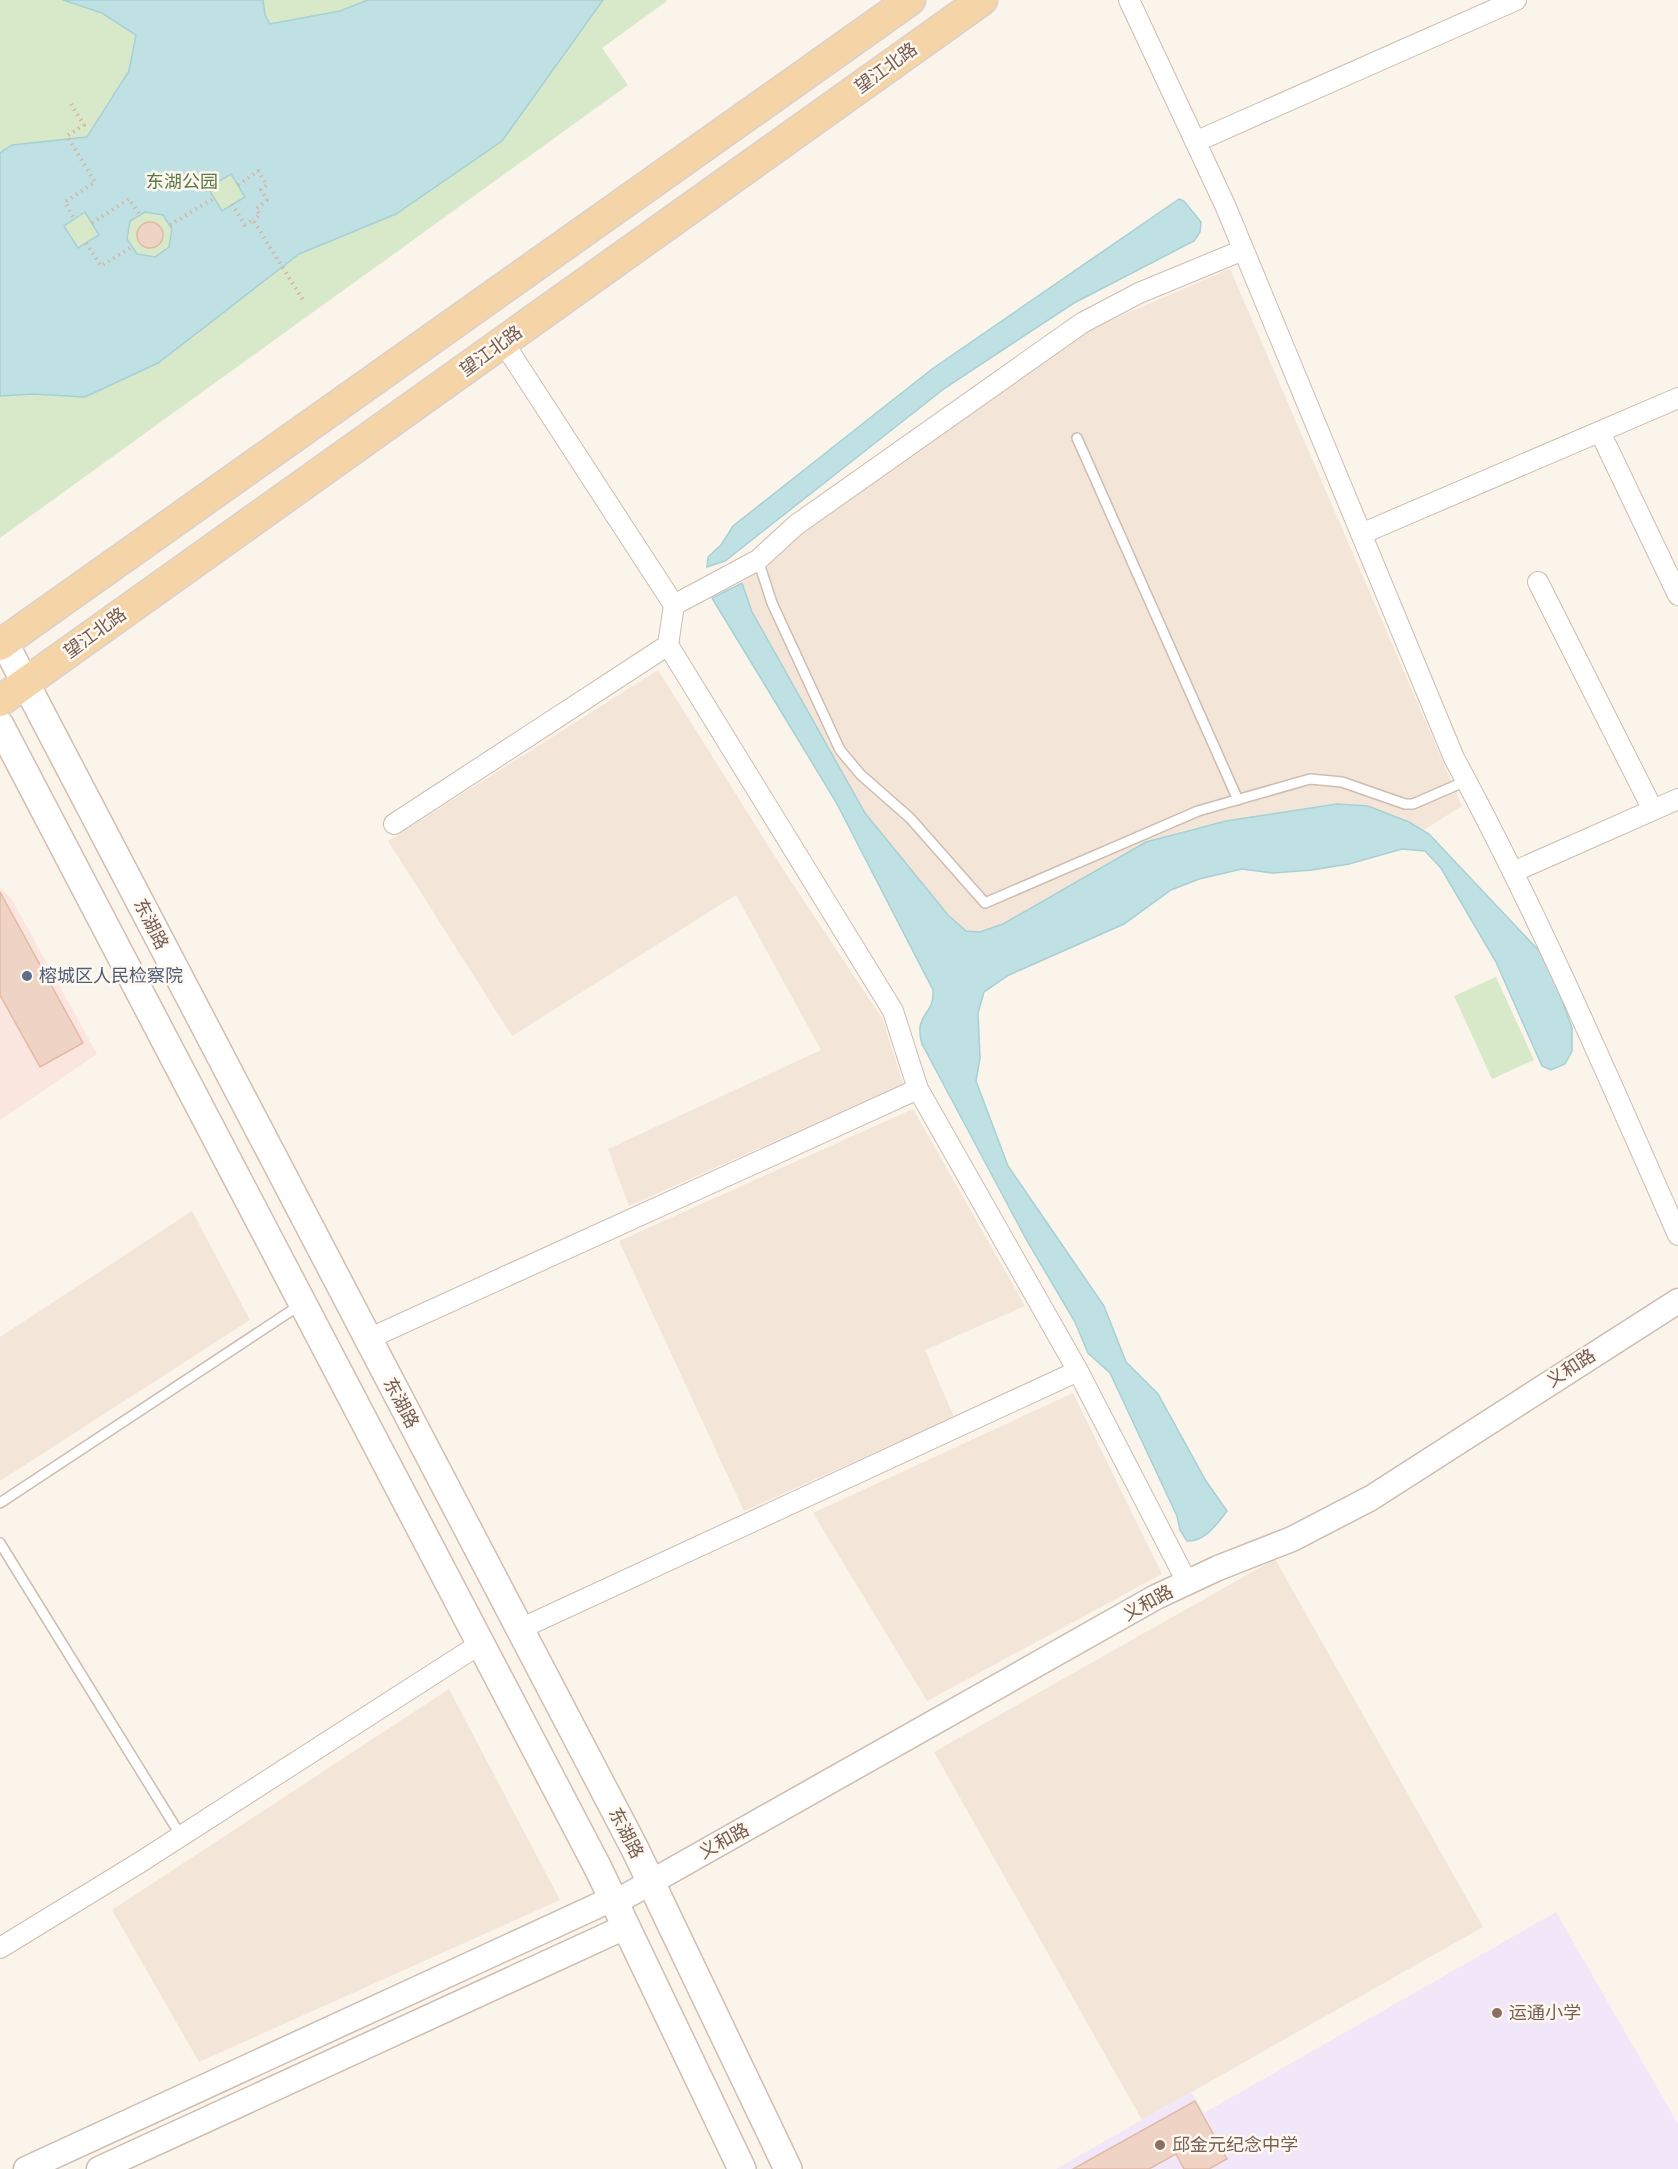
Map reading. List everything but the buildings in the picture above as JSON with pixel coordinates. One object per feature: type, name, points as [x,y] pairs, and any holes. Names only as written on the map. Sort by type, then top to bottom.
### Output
[{"type":"main road","points":[[2,643],[910,0]]},
{"type":"main road","name":"望江北路","points":[[0,701],[982,0]]},
{"type":"main road","name":"东湖路","points":[[2,643],[26,683],[651,1882],[788,2169]]},
{"type":"main road","points":[[0,725],[613,1901],[742,2169]]},
{"type":"street","points":[[1129,0],[1243,250],[1454,758],[1562,972],[1678,1235]]},
{"type":"street","points":[[1195,142],[1516,0]]},
{"type":"street","points":[[674,605],[758,560],[796,525],[1056,339],[1139,293],[1243,250]]},
{"type":"street","points":[[502,342],[674,605],[668,645],[893,1011],[918,1089],[1078,1371],[1186,1582]]},
{"type":"street","points":[[1361,534],[1678,398]]},
{"type":"street","points":[[1600,432],[1678,595]]},
{"type":"street","points":[[1538,582],[1653,810]]},
{"type":"street","points":[[394,824],[668,645]]},
{"type":"street","points":[[1513,872],[1678,799]]},
{"type":"street","points":[[368,1339],[918,1089]]},
{"type":"street","name":"义和路","points":[[26,2169],[651,1882],[1186,1582],[1292,1539],[1371,1498],[1678,1301]]},
{"type":"street","points":[[520,1629],[1078,1371]]},
{"type":"street","points":[[0,1948],[181,1836],[480,1644]]},
{"type":"street","points":[[99,2169],[625,1927]]},
{"type":"lane","points":[[1077,438],[1238,800]]},
{"type":"lane","points":[[758,560],[772,603],[840,750],[861,775],[910,818],[985,903],[1198,811],[1310,779],[1342,782],[1390,801],[1413,804],[1466,781]]},
{"type":"lane","points":[[0,1503],[302,1304]]},
{"type":"lane","points":[[0,1543],[181,1836]]},
{"type":"path","points":[[71,104],[84,125],[67,136],[95,182],[64,202],[74,219]]},
{"type":"path","points":[[232,204],[245,225],[260,215],[256,209],[267,200],[261,190],[267,185],[258,171],[238,184]]},
{"type":"path","points":[[170,225],[214,198]]},
{"type":"path","points":[[92,223],[129,199],[140,215]]},
{"type":"path","points":[[253,220],[303,300]]},
{"type":"path","points":[[86,243],[101,266],[132,247]]},
{"type":"shaded area","points":[[1230,269],[1462,806],[1424,830],[1389,813],[1353,804],[1193,828],[1146,842],[1004,924],[980,932],[966,931],[948,915],[865,813],[752,612],[742,583],[797,537],[1088,330]]},
{"type":"shaded area","points":[[658,670],[781,866],[883,1020],[903,1084],[629,1206],[608,1149],[821,1050],[736,895],[512,1036],[388,841]]},
{"type":"shaded area","name":"榕城区人民检察院","points":[[0,888],[11,898],[97,1054],[0,1120]]},
{"type":"shaded area","points":[[913,1109],[1025,1306],[925,1350],[954,1417],[744,1511],[619,1241]]},
{"type":"shaded area","points":[[192,1211],[250,1320],[0,1481],[0,1337]]},
{"type":"shaded area","points":[[1073,1393],[1162,1574],[927,1701],[813,1513]]},
{"type":"shaded area","points":[[1275,1559],[1483,1927],[1142,2120],[934,1752]]},
{"type":"shaded area","points":[[449,1689],[560,1900],[199,2062],[112,1910]]},
{"type":"shaded area","name":"运通小学","points":[[1556,1912],[1678,2124],[1678,2169],[1056,2169],[1191,2092],[1204,2113]]},
{"type":"green space","name":"东湖公园","points":[[0,0],[667,1],[602,48],[628,85],[0,538]]},
{"type":"green space","points":[[1496,977],[1534,1060],[1492,1079],[1454,996]]},
{"type":"water","name":"东湖公园","points":[[63,0],[263,0],[265,15],[270,24],[340,11],[368,0],[603,0],[502,141],[396,214],[299,254],[158,363],[85,397],[33,394],[0,396],[0,153],[12,145],[87,137],[129,71],[136,35],[102,13]],"holes":[[[231,174],[245,197],[222,211],[208,188]],[[85,212],[99,235],[78,248],[64,226]],[[145,212],[163,215],[172,229],[169,247],[155,257],[137,254],[127,239],[130,221]]]},
{"type":"water","points":[[1179,199],[1184,201],[1201,222],[1200,232],[1194,241],[1074,303],[945,388],[725,561],[707,567],[708,557],[721,545],[733,526],[932,369]]},
{"type":"water","points":[[742,583],[752,612],[865,813],[948,915],[966,931],[980,932],[1003,924],[1146,842],[1226,821],[1337,804],[1368,806],[1409,822],[1429,834],[1542,954],[1551,970],[1572,1028],[1572,1051],[1565,1064],[1551,1070],[1542,1066],[1496,962],[1441,868],[1425,851],[1402,849],[1349,864],[1312,870],[1273,873],[1242,869],[1199,879],[1171,890],[1124,924],[1009,975],[984,992],[978,1013],[980,1058],[976,1081],[1008,1166],[1104,1306],[1126,1362],[1158,1394],[1206,1481],[1227,1511],[1210,1531],[1199,1539],[1187,1541],[1180,1530],[1177,1516],[1110,1373],[1088,1353],[1075,1322],[1026,1239],[922,1044],[920,1026],[931,1005],[933,990],[836,802],[712,598]]},
{"type":"place","name":"榕城区人民检察院","points":[[27,976]]},
{"type":"place","name":"运通小学","points":[[1497,2013]]},
{"type":"place","name":"邱金元纪念中学","points":[[1160,2145]]}]
